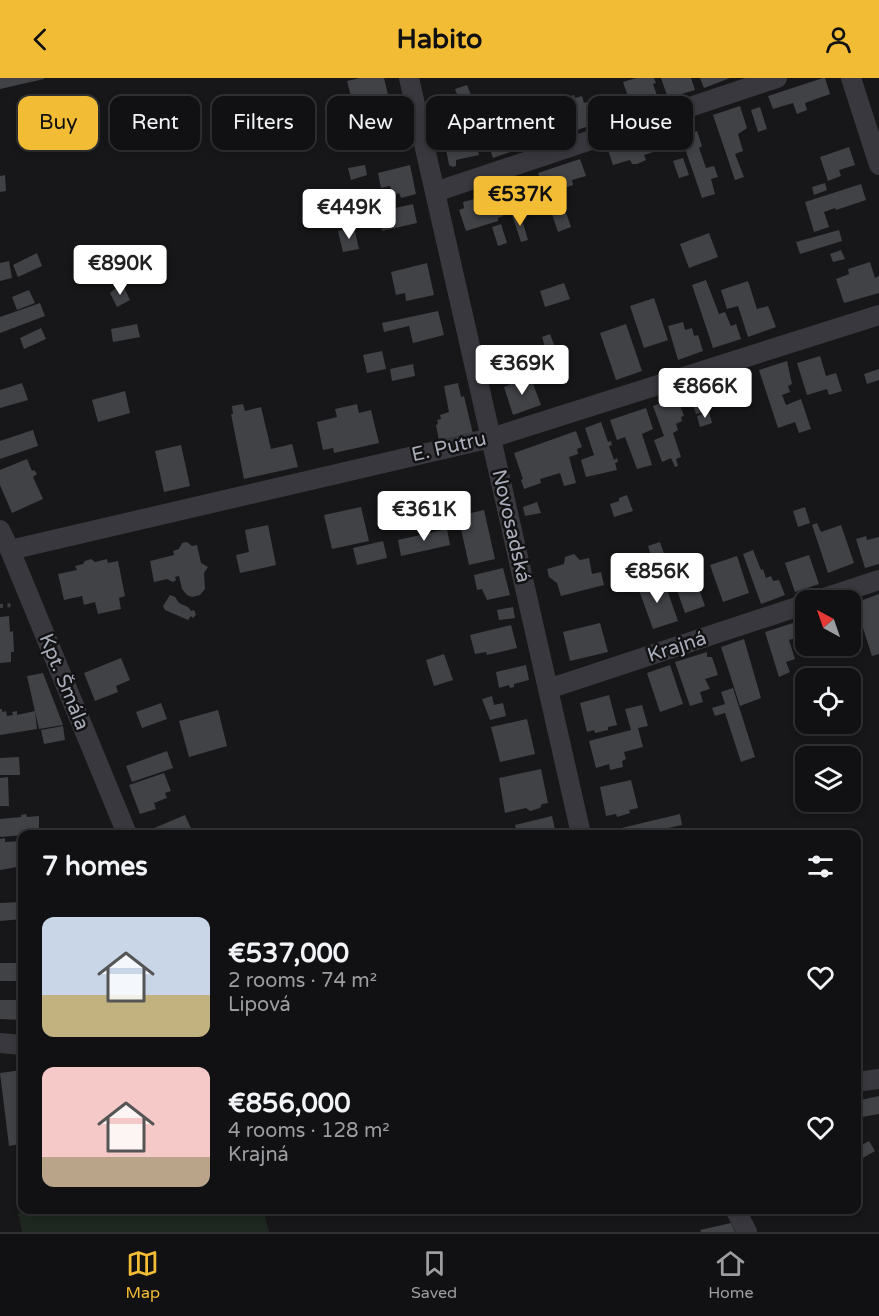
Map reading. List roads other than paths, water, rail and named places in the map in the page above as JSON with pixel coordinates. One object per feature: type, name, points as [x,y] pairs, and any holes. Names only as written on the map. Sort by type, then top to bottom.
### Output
[{"type":"street","name":"Novosadská","points":[[409,78],[580,830]]},
{"type":"street","points":[[435,192],[777,78]]},
{"type":"street","points":[[851,78],[879,165]]},
{"type":"street","name":"E. Putru","points":[[10,550],[490,438],[879,315]]},
{"type":"street","name":"Kpt. Šmála","points":[[0,530],[125,830]]},
{"type":"street","points":[[848,590],[879,580]]},
{"type":"street","name":"Krajná","points":[[548,689],[795,608]]},
{"type":"street","points":[[0,1044],[18,1045]]},
{"type":"street","points":[[861,1081],[879,1079]]},
{"type":"street","points":[[738,1214],[747,1232]]}]
